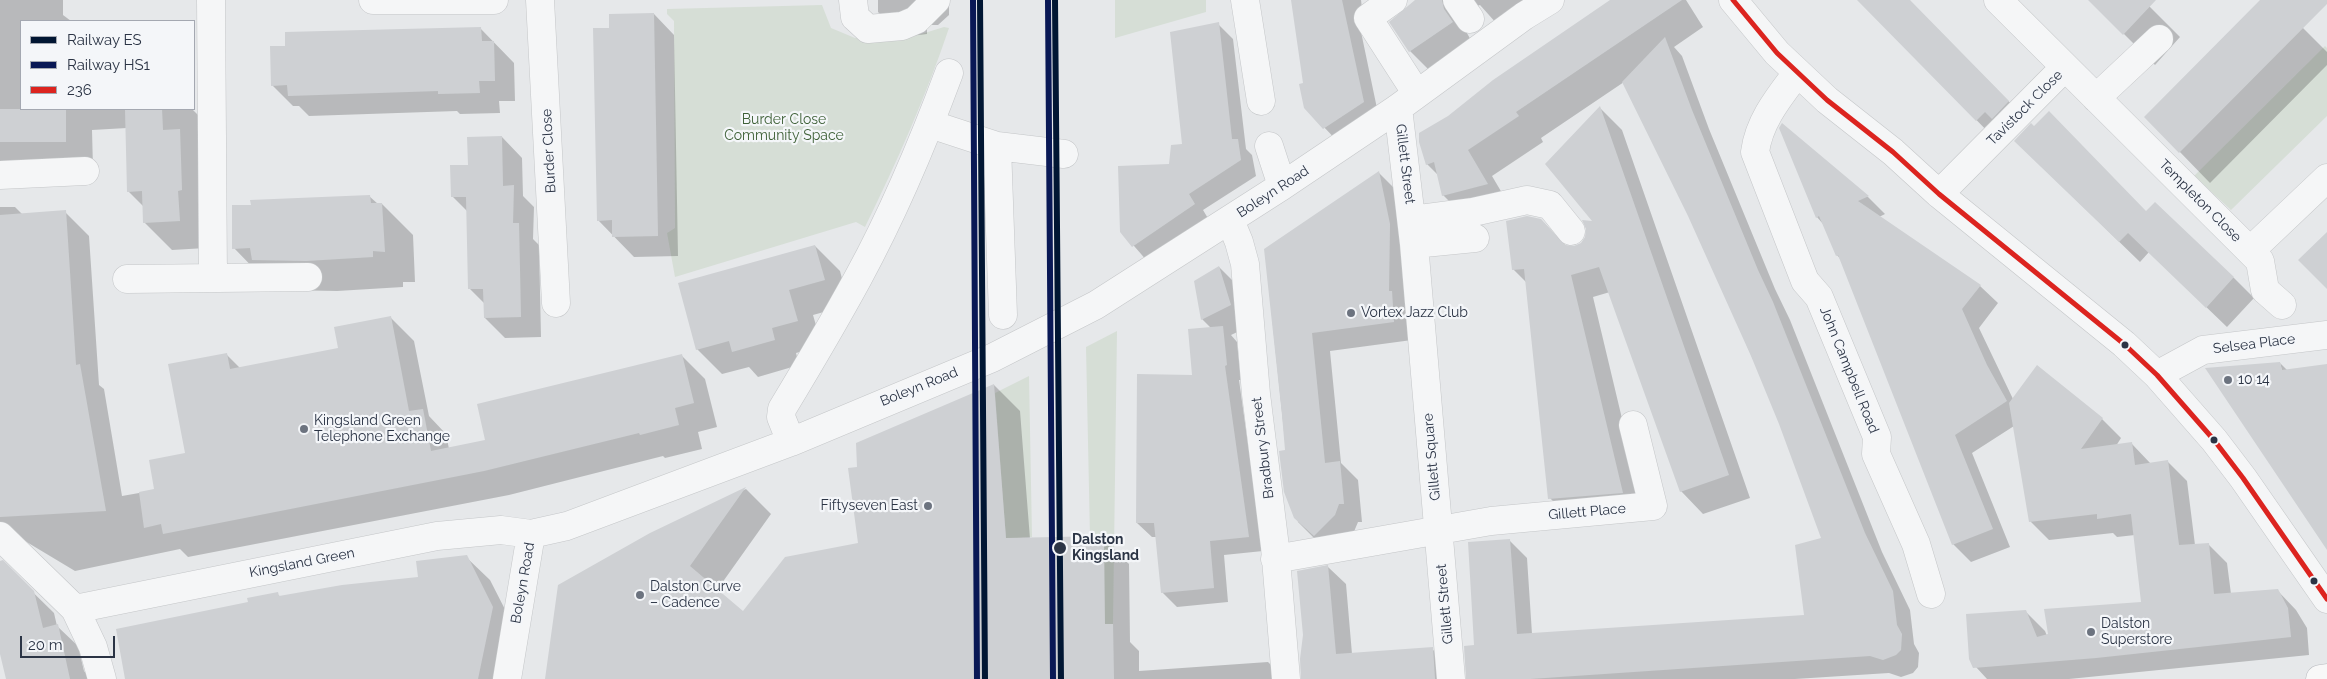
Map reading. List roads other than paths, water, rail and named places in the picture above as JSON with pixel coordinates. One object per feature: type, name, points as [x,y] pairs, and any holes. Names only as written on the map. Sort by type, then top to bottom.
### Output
[{"type":"highway","points":[[2320,679],[2327,678]]},
{"type":"street","points":[[211,0],[213,276]]},
{"type":"street","points":[[373,0],[494,0]]},
{"type":"street","name":"Burder Close","points":[[540,0],[556,303]]},
{"type":"street","points":[[853,0],[855,17],[868,28],[902,26],[916,20],[936,0]]},
{"type":"street","points":[[1245,0],[1260,101]]},
{"type":"street","points":[[1393,0],[1368,18],[1407,101]]},
{"type":"street","name":"Boleyn Road","points":[[507,679],[531,534],[567,526],[791,442],[992,358],[1096,305],[1282,186],[1407,101],[1524,16],[1550,0]]},
{"type":"street","points":[[1732,0],[1797,73],[1827,100],[1893,152],[1938,194],[2124,344],[2157,375],[2214,440],[2243,478],[2327,600]]},
{"type":"street","name":"Tavistock Close","points":[[1938,194],[2065,67],[1998,0]]},
{"type":"street","points":[[2096,98],[2160,40]]},
{"type":"street","name":"Templeton Close","points":[[2065,67],[2250,250],[2327,178]]},
{"type":"street","points":[[791,442],[781,417],[782,409],[859,277],[884,227],[930,124],[949,73]]},
{"type":"street","name":"John Campbell Road","points":[[1797,73],[1771,109],[1758,135],[1755,152],[1805,281],[1819,297],[1877,437],[1876,454],[1916,544],[1931,594]]},
{"type":"street","name":"Gillett Street","points":[[1407,101],[1413,232]]},
{"type":"street","points":[[930,124],[997,146],[1064,154]]},
{"type":"street","points":[[997,146],[1003,315]]},
{"type":"street","points":[[1269,146],[1282,186]]},
{"type":"street","points":[[0,174],[84,171]]},
{"type":"street","points":[[1413,232],[1474,212],[1527,200],[1550,205],[1571,231]]},
{"type":"street","name":"Bradbury Street","points":[[1230,220],[1245,264],[1256,394],[1275,559],[1286,679]]},
{"type":"street","points":[[1413,232],[1475,238]]},
{"type":"street","name":"Gillett Square","points":[[1413,232],[1438,530]]},
{"type":"street","points":[[2250,250],[2260,261],[2268,297]]},
{"type":"street","points":[[127,279],[213,276],[308,277]]},
{"type":"street","name":"Selsea Place","points":[[2157,375],[2203,350],[2327,335]]},
{"type":"street","name":"Gillett Place","points":[[1438,530],[1491,521],[1654,506],[1633,425]]},
{"type":"street","name":"Kingsland Green","points":[[75,609],[436,536],[501,530],[531,534]]},
{"type":"street","points":[[1275,559],[1438,530]]},
{"type":"street","name":"Gillett Street","points":[[1438,530],[1451,679]]},
{"type":"street","points":[[0,536],[75,609],[93,647],[102,679]]},
{"type":"rail line","name":"HS1","points":[[973,0],[977,679]]},
{"type":"rail line","name":"ES","points":[[980,0],[985,679]]},
{"type":"rail line","name":"HS1","points":[[1048,0],[1053,679]]},
{"type":"rail line","name":"ES","points":[[1055,0],[1061,679]]},
{"type":"place","name":"Vortex Jazz Club","points":[[1351,313]]},
{"type":"place","name":"10 14","points":[[2228,380]]},
{"type":"place","name":"Kingsland Green Telephone Exchange","points":[[304,429]]},
{"type":"place","name":"Fiftyseven East","points":[[928,506]]},
{"type":"place","name":"Dalston Kingsland","points":[[1060,548]]},
{"type":"place","name":"Dalston Curve – Cadence","points":[[640,595]]},
{"type":"place","name":"Dalston Superstore","points":[[2091,632]]},
{"type":"park label","name":"Burder Close Community Space","points":[[784,128]]}]
